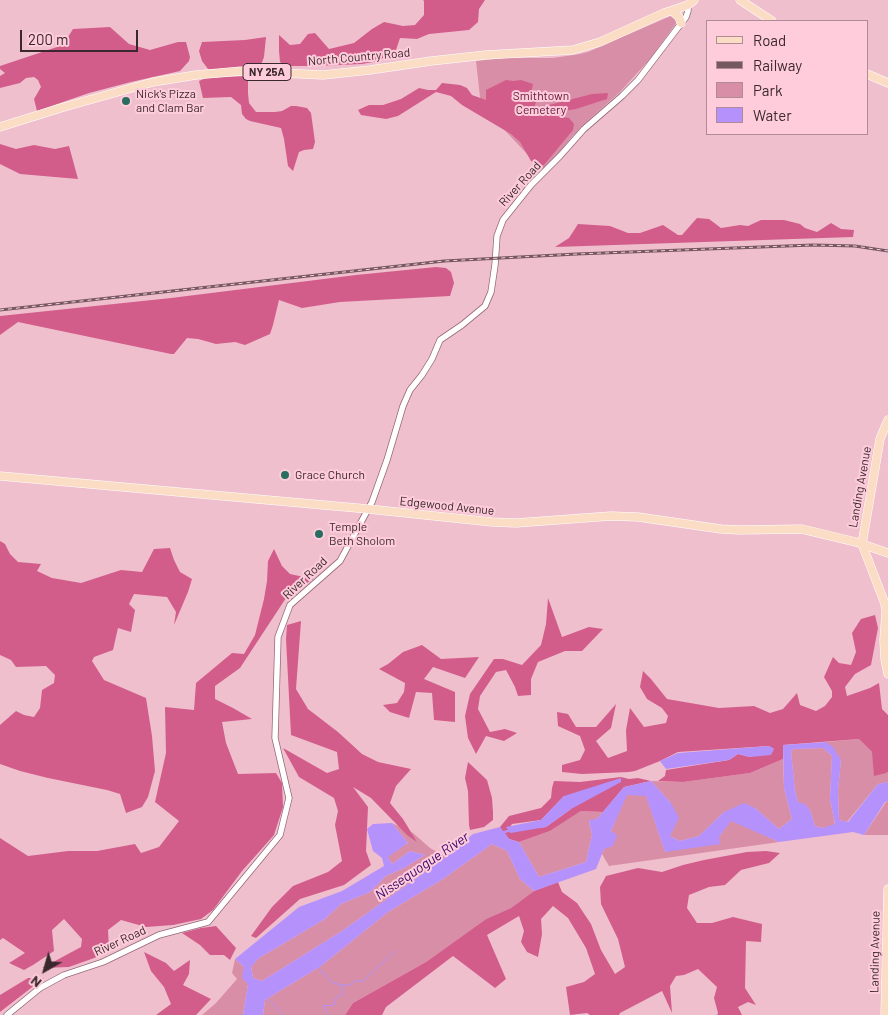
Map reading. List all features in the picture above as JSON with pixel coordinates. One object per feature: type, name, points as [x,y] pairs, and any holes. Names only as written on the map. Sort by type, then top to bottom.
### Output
[{"type":"main road","points":[[740,0],[770,20]]},
{"type":"main road","name":"North Country Road","points":[[0,127],[153,82],[196,75],[241,72],[323,74],[486,55],[577,50],[691,2]]},
{"type":"main road","points":[[672,11],[679,17],[681,23]]},
{"type":"main road","points":[[868,74],[888,83]]},
{"type":"main road","name":"Landing Avenue","points":[[888,420],[880,439],[862,544],[885,604],[884,640],[888,674]]},
{"type":"main road","name":"Edgewood Avenue","points":[[0,476],[516,523],[590,516],[611,516],[638,517],[721,529],[802,529],[862,544],[888,553]]},
{"type":"main road","name":"Landing Avenue","points":[[885,1015],[888,889]]},
{"type":"street","name":"River Road","points":[[7,1015],[40,988],[64,975],[103,962],[159,935],[208,922],[280,835],[289,798],[275,738],[278,636],[290,605],[340,561],[372,502],[388,460],[403,406],[410,390],[432,359],[440,340],[485,306],[491,292],[498,236],[503,220],[531,185],[584,129],[631,87],[686,17],[691,2]]},
{"type":"green space","name":"Smithtown Cemetery","points":[[673,15],[677,22],[650,59],[620,92],[583,125],[542,170],[481,106],[476,61],[504,58],[553,58],[580,54]]},
{"type":"green space","points":[[859,739],[872,752],[886,773],[888,772],[888,782],[878,784],[847,822],[839,820],[838,790],[841,760],[826,742]]},
{"type":"green space","points":[[823,748],[832,756],[830,799],[835,825],[822,828],[815,826],[810,810],[798,802],[791,751],[794,749]]},
{"type":"green space","points":[[783,759],[784,788],[792,819],[779,829],[755,808],[724,812],[699,836],[680,841],[670,836],[671,803],[651,781],[683,782],[750,773]]},
{"type":"green space","points":[[626,794],[646,795],[665,852],[719,837],[731,820],[779,842],[609,866],[602,854]]},
{"type":"green space","points":[[888,801],[888,835],[864,835],[886,802]]},
{"type":"green space","points":[[581,811],[603,812],[597,819],[589,821],[592,835],[586,862],[539,877],[519,842],[550,831]]},
{"type":"green space","points":[[392,823],[413,833],[430,848],[446,857],[342,931],[262,981],[253,978],[251,966],[259,958],[325,919],[341,904],[370,892],[386,876],[425,855],[410,851],[392,864],[387,856],[408,843]]},
{"type":"green space","points":[[492,844],[507,851],[520,879],[534,891],[511,908],[486,919],[426,962],[353,1003],[345,1015],[263,1015],[265,1000],[321,966],[388,912],[443,879]]},
{"type":"green space","points":[[235,959],[244,967],[244,974],[248,984],[243,1015],[202,1015],[216,1003],[237,979],[232,973]]},
{"type":"shaded area","points":[[423,0],[485,0],[479,9],[478,22],[469,30],[429,34],[417,39],[400,38],[396,50],[378,61],[362,64],[315,66],[286,66],[280,62],[279,35],[290,45],[300,44],[308,34],[315,33],[329,49],[354,43],[384,22],[403,26],[415,25],[424,15]]},
{"type":"shaded area","points":[[110,27],[129,44],[150,50],[178,42],[186,42],[190,57],[189,61],[180,71],[89,93],[37,111],[34,99],[41,87],[38,80],[34,77],[26,78],[20,83],[0,88],[0,76],[5,73],[0,69],[0,66],[63,45],[73,29]]},
{"type":"shaded area","points":[[266,37],[264,57],[261,65],[212,70],[208,69],[202,61],[199,51],[202,42]]},
{"type":"shaded area","points":[[248,76],[249,103],[256,112],[282,111],[291,106],[296,106],[307,108],[311,113],[315,142],[313,149],[299,152],[293,171],[288,166],[281,128],[246,119],[242,114],[241,105],[231,97],[203,98],[199,81],[206,78]]},
{"type":"shaded area","points":[[506,80],[521,80],[533,84],[531,93],[536,102],[534,109],[542,114],[541,106],[592,94],[608,93],[607,99],[576,109],[551,113],[556,116],[569,118],[574,124],[573,130],[544,165],[539,166],[531,161],[520,142],[511,134],[462,105],[451,96],[436,92],[398,116],[386,119],[361,115],[358,110],[369,105],[383,105],[401,99],[419,88],[436,90],[442,83],[460,85],[467,88],[472,95],[486,100],[486,90]]},
{"type":"shaded area","points":[[0,144],[16,149],[34,145],[55,149],[69,146],[78,179],[20,174],[0,164]]},
{"type":"shaded area","points":[[697,218],[709,219],[721,228],[740,225],[748,226],[761,220],[784,220],[800,224],[817,232],[831,223],[841,229],[854,230],[853,237],[555,247],[569,238],[578,224],[610,226],[628,233],[640,233],[663,225],[678,235],[682,235]]},
{"type":"shaded area","points":[[436,267],[446,268],[451,272],[454,283],[450,296],[340,302],[302,308],[279,300],[270,334],[245,345],[235,342],[216,344],[187,338],[174,354],[171,354],[18,322],[0,335],[0,316]]},
{"type":"shaded area","points":[[0,541],[5,544],[10,554],[18,562],[41,564],[37,571],[52,578],[81,583],[121,570],[142,572],[154,549],[170,548],[180,572],[192,579],[174,625],[176,612],[167,597],[134,594],[129,604],[135,610],[131,632],[118,628],[113,650],[94,657],[92,661],[104,680],[146,698],[155,771],[148,797],[142,807],[126,813],[120,794],[20,771],[0,764],[0,725],[16,711],[34,717],[40,708],[42,690],[54,683],[55,675],[46,666],[16,667],[11,660],[0,655]]},
{"type":"shaded area","points":[[274,549],[282,566],[290,574],[313,579],[286,598],[240,668],[215,686],[215,699],[252,719],[222,722],[226,743],[238,774],[276,773],[282,783],[283,807],[274,835],[242,871],[213,910],[201,919],[173,925],[146,927],[121,920],[108,930],[109,950],[97,957],[69,967],[42,968],[81,947],[82,939],[64,919],[52,930],[54,951],[24,970],[9,963],[25,953],[3,938],[0,940],[0,838],[28,856],[68,851],[97,851],[135,844],[141,853],[159,847],[179,821],[155,802],[166,753],[165,707],[194,710],[196,683],[232,653],[244,654],[255,635],[264,599],[268,561]]},
{"type":"shaded area","points":[[548,598],[562,637],[589,627],[603,629],[582,651],[565,651],[538,662],[531,679],[531,695],[518,696],[506,670],[496,672],[480,696],[478,709],[490,732],[505,729],[517,733],[504,741],[486,736],[476,754],[468,738],[465,716],[470,694],[494,659],[503,659],[522,665],[541,645],[546,624]]},
{"type":"shaded area","points":[[875,615],[878,628],[871,665],[855,674],[845,687],[847,696],[879,683],[882,709],[888,715],[888,772],[874,776],[872,752],[859,739],[783,745],[783,759],[750,773],[683,782],[658,781],[665,776],[666,770],[729,760],[738,754],[750,757],[774,749],[769,746],[678,752],[635,771],[582,774],[562,772],[562,765],[580,760],[585,750],[580,736],[558,726],[557,712],[568,714],[576,727],[596,727],[616,704],[611,728],[596,741],[608,758],[627,751],[626,730],[630,708],[644,727],[666,723],[668,716],[662,708],[647,699],[640,687],[643,671],[667,699],[719,708],[754,706],[770,713],[783,709],[797,693],[800,705],[816,711],[825,706],[832,697],[832,691],[824,677],[833,657],[839,663],[851,665],[856,652],[852,633],[861,619]]},
{"type":"shaded area","points":[[301,621],[296,689],[308,709],[338,732],[362,754],[378,762],[411,769],[396,786],[390,803],[403,819],[417,842],[407,835],[371,798],[353,787],[368,807],[366,851],[371,865],[344,885],[300,899],[256,938],[251,936],[272,907],[293,886],[328,872],[342,861],[335,825],[338,811],[334,798],[299,777],[283,748],[327,773],[339,769],[337,752],[291,735],[286,639],[287,625]]},
{"type":"shaded area","points":[[422,645],[441,659],[479,657],[465,678],[433,667],[424,679],[455,692],[455,722],[434,720],[432,693],[416,692],[409,718],[390,712],[383,705],[397,703],[404,692],[405,683],[379,669],[403,652]]},
{"type":"shaded area","points":[[468,762],[487,780],[492,798],[493,812],[493,820],[484,827],[470,830],[468,791],[465,778]]},
{"type":"shaded area","points":[[621,777],[651,781],[624,787],[603,812],[581,811],[550,831],[519,842],[509,839],[504,833],[546,827],[571,809],[564,796],[541,820],[512,824],[508,830],[503,832],[500,827],[509,816],[541,808],[551,798],[554,781],[580,782]]},
{"type":"shaded area","points":[[766,851],[780,853],[769,863],[741,870],[725,885],[709,887],[689,895],[687,908],[697,923],[712,923],[733,917],[762,924],[761,942],[746,941],[745,988],[756,1005],[748,1002],[738,1007],[742,1015],[717,1015],[714,998],[717,987],[698,969],[676,976],[670,986],[672,1013],[662,991],[619,1015],[590,1015],[587,1013],[570,1015],[566,987],[584,982],[595,974],[586,948],[568,918],[553,906],[541,919],[542,934],[538,957],[527,952],[521,942],[524,931],[519,916],[487,935],[506,979],[495,988],[453,956],[386,1007],[382,1015],[345,1015],[353,1003],[426,962],[486,919],[511,908],[534,891],[558,882],[562,892],[577,903],[591,924],[601,950],[615,974],[625,967],[618,939],[601,904],[600,887],[606,876],[638,868],[662,872],[704,860],[747,852]]},
{"type":"shaded area","points":[[216,926],[236,948],[230,960],[224,955],[210,955],[200,945],[182,933]]},
{"type":"shaded area","points":[[144,952],[166,963],[174,971],[190,960],[189,974],[183,985],[211,999],[196,1015],[156,1015],[171,1004],[164,987],[151,971]]},
{"type":"shaded area","points":[[28,978],[44,978],[0,1012],[0,995]]},
{"type":"water","name":"Nissequogue River","points":[[826,742],[833,747],[841,760],[838,791],[839,820],[848,822],[878,784],[888,782],[888,801],[885,802],[864,835],[853,832],[779,842],[731,821],[719,837],[720,844],[665,852],[646,796],[627,795],[611,831],[617,835],[613,846],[604,849],[596,869],[534,891],[520,879],[507,851],[492,844],[443,879],[388,912],[321,966],[265,1000],[263,1015],[243,1015],[248,984],[242,978],[244,967],[235,959],[299,907],[342,891],[384,866],[382,858],[373,851],[367,829],[373,824],[392,823],[408,843],[388,857],[392,864],[410,851],[425,855],[386,876],[370,892],[341,904],[325,919],[259,958],[251,967],[253,978],[262,981],[342,931],[446,857],[473,834],[500,827],[503,831],[508,830],[506,827],[541,820],[564,796],[621,778],[621,782],[571,809],[546,827],[505,833],[509,839],[519,842],[539,877],[586,862],[592,835],[589,820],[597,819],[624,787],[651,781],[671,803],[679,818],[670,836],[680,841],[699,836],[724,812],[744,803],[755,808],[779,829],[792,819],[784,788],[783,745]],"holes":[[[823,748],[832,756],[830,799],[835,824],[822,828],[815,826],[810,810],[805,804],[798,802],[791,751],[794,749]]]},
{"type":"water","points":[[769,746],[774,749],[771,755],[750,757],[738,754],[729,760],[666,769],[660,761],[678,753]]},
{"type":"waterway","points":[[319,967],[321,972],[331,982],[350,985],[355,981],[363,981],[395,951]]},
{"type":"waterway","points":[[329,1015],[323,1006],[334,1005],[336,998],[343,994],[341,985]]},
{"type":"waterway","points":[[267,997],[283,1015]]},
{"type":"railway","points":[[0,310],[444,261],[813,245],[855,246],[888,251]]},
{"type":"place","name":"Nick's Pizza and Clam Bar","points":[[126,101]]},
{"type":"place","name":"Grace Church","points":[[285,475]]},
{"type":"place","name":"Temple Beth Sholom","points":[[319,534]]}]
